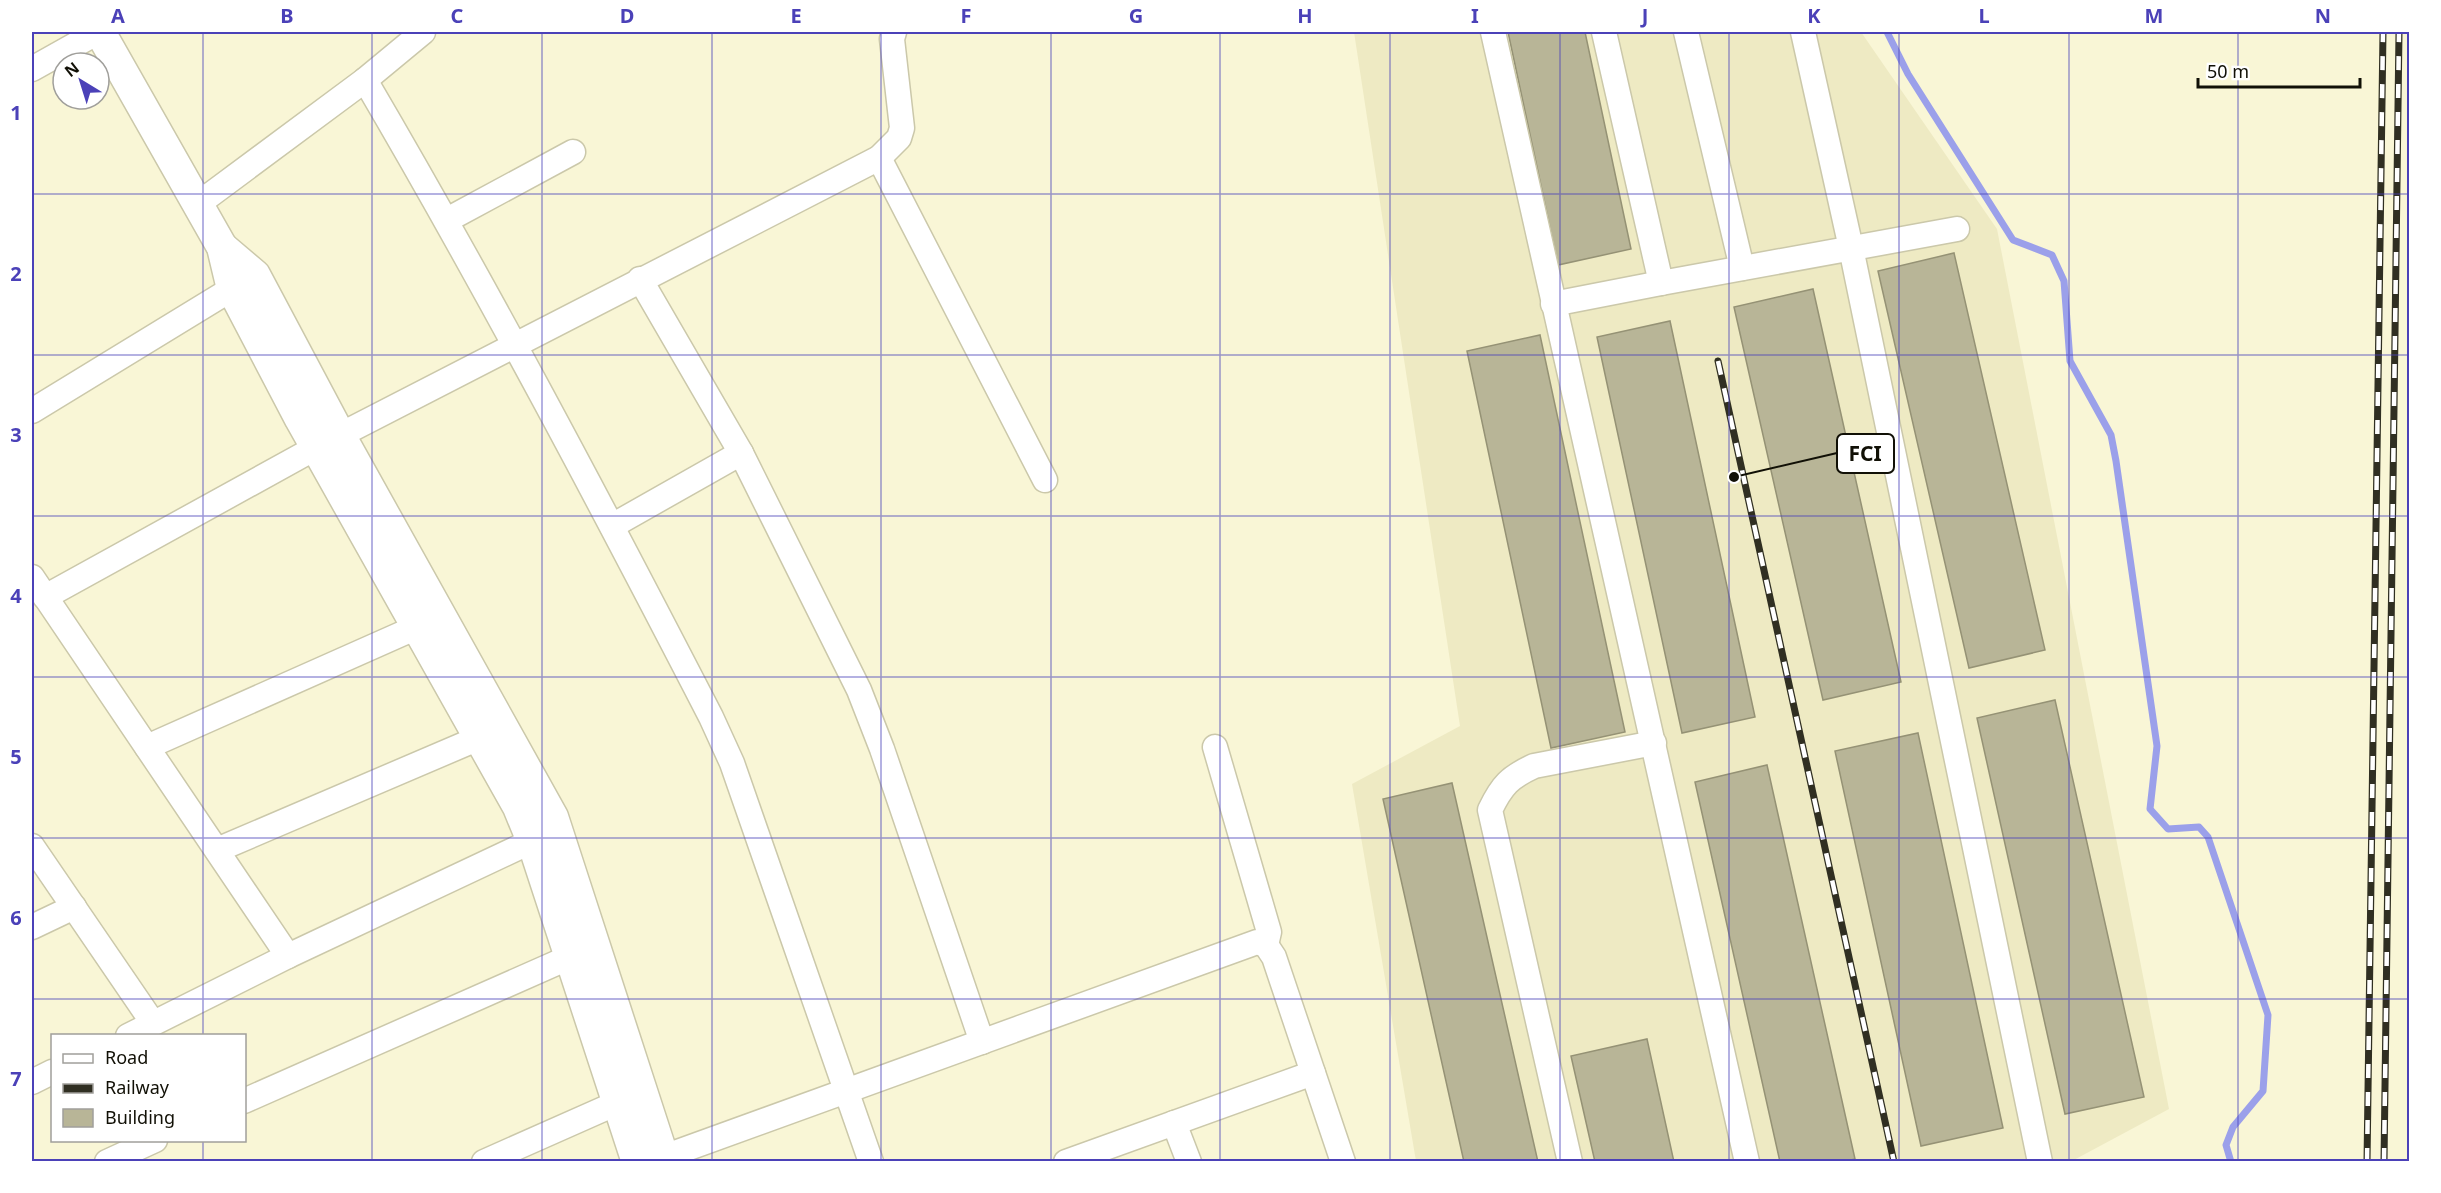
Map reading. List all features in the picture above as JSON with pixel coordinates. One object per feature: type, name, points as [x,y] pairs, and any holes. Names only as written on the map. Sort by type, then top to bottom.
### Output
[{"type":"main road","points":[[99,32],[243,282],[328,441],[417,627],[518,807],[545,835],[654,1160]]},
{"type":"main road","points":[[328,441],[541,792],[545,835],[570,957],[617,1102],[654,1160]]},
{"type":"street","points":[[32,69],[99,32]]},
{"type":"street","points":[[45,597],[328,441],[879,158],[899,138],[902,128],[892,39],[894,32]]},
{"type":"street","points":[[1493,32],[1746,1161]]},
{"type":"street","points":[[1604,32],[1661,283]]},
{"type":"street","points":[[1686,32],[1742,268]]},
{"type":"street","points":[[1803,32],[1851,248],[2040,1161]]},
{"type":"street","points":[[198,204],[365,80],[411,35]]},
{"type":"street","points":[[365,80],[447,220],[516,345],[711,717],[732,763],[872,1161]]},
{"type":"street","points":[[447,220],[573,152]]},
{"type":"street","points":[[879,158],[1045,480]]},
{"type":"street","points":[[1553,304],[1957,229]]},
{"type":"street","points":[[640,279],[741,453],[859,690],[882,749],[982,1042]]},
{"type":"street","points":[[32,411],[243,282]]},
{"type":"street","points":[[612,526],[741,453]]},
{"type":"street","points":[[32,577],[288,956]]},
{"type":"street","points":[[147,747],[417,627]]},
{"type":"street","points":[[217,850],[479,738]]},
{"type":"street","points":[[1570,1161],[1490,810],[1502,786],[1534,766],[1654,743]]},
{"type":"street","points":[[1215,747],[1269,932],[1266,945]]},
{"type":"street","points":[[130,1034],[288,956],[545,835]]},
{"type":"street","points":[[32,846],[153,1023]]},
{"type":"street","points":[[32,927],[74,907]]},
{"type":"street","points":[[654,1160],[1257,942],[1266,945],[1274,957],[1343,1161]]},
{"type":"street","points":[[246,1100],[570,957]]},
{"type":"street","points":[[32,1082],[51,1072]]},
{"type":"street","points":[[1066,1161],[1313,1073]]},
{"type":"street","points":[[484,1161],[617,1102]]},
{"type":"street","points":[[1174,1123],[1189,1161]]},
{"type":"street","points":[[107,1161],[150,1142]]},
{"type":"shaded area","points":[[1354,32],[1861,32],[1997,229],[2169,1109],[2072,1161],[1416,1161],[1352,784],[1460,726]]},
{"type":"building","points":[[1508,32],[1585,32],[1631,249],[1558,265]]},
{"type":"building","points":[[1954,253],[2045,650],[1969,668],[1878,271]]},
{"type":"building","points":[[1813,289],[1901,682],[1823,700],[1734,307]]},
{"type":"building","points":[[1670,321],[1755,717],[1682,733],[1597,337]]},
{"type":"building","points":[[1540,335],[1625,732],[1551,748],[1467,351]]},
{"type":"building","points":[[2055,700],[2144,1097],[2065,1114],[1977,718]]},
{"type":"building","points":[[1918,733],[2003,1128],[1921,1146],[1835,751]]},
{"type":"building","points":[[1767,765],[1855,1159],[1843,1162],[1780,1162],[1695,782]]},
{"type":"building","points":[[1452,783],[1538,1162],[1464,1162],[1383,799]]},
{"type":"building","points":[[1647,1039],[1674,1162],[1595,1162],[1571,1056]]},
{"type":"waterway","points":[[1887,32],[1908,74],[2013,240],[2052,255],[2064,281],[2070,361],[2111,435],[2157,746],[2150,809],[2168,829],[2199,827],[2208,837],[2268,1015],[2263,1091],[2233,1127],[2226,1145],[2231,1162]]},
{"type":"railway","points":[[2367,1162],[2383,32]]},
{"type":"railway","points":[[2384,1162],[2399,32]]},
{"type":"railway","points":[[1718,361],[1894,1162]]},
{"type":"place","name":"FCI","points":[[1734,477]]}]
